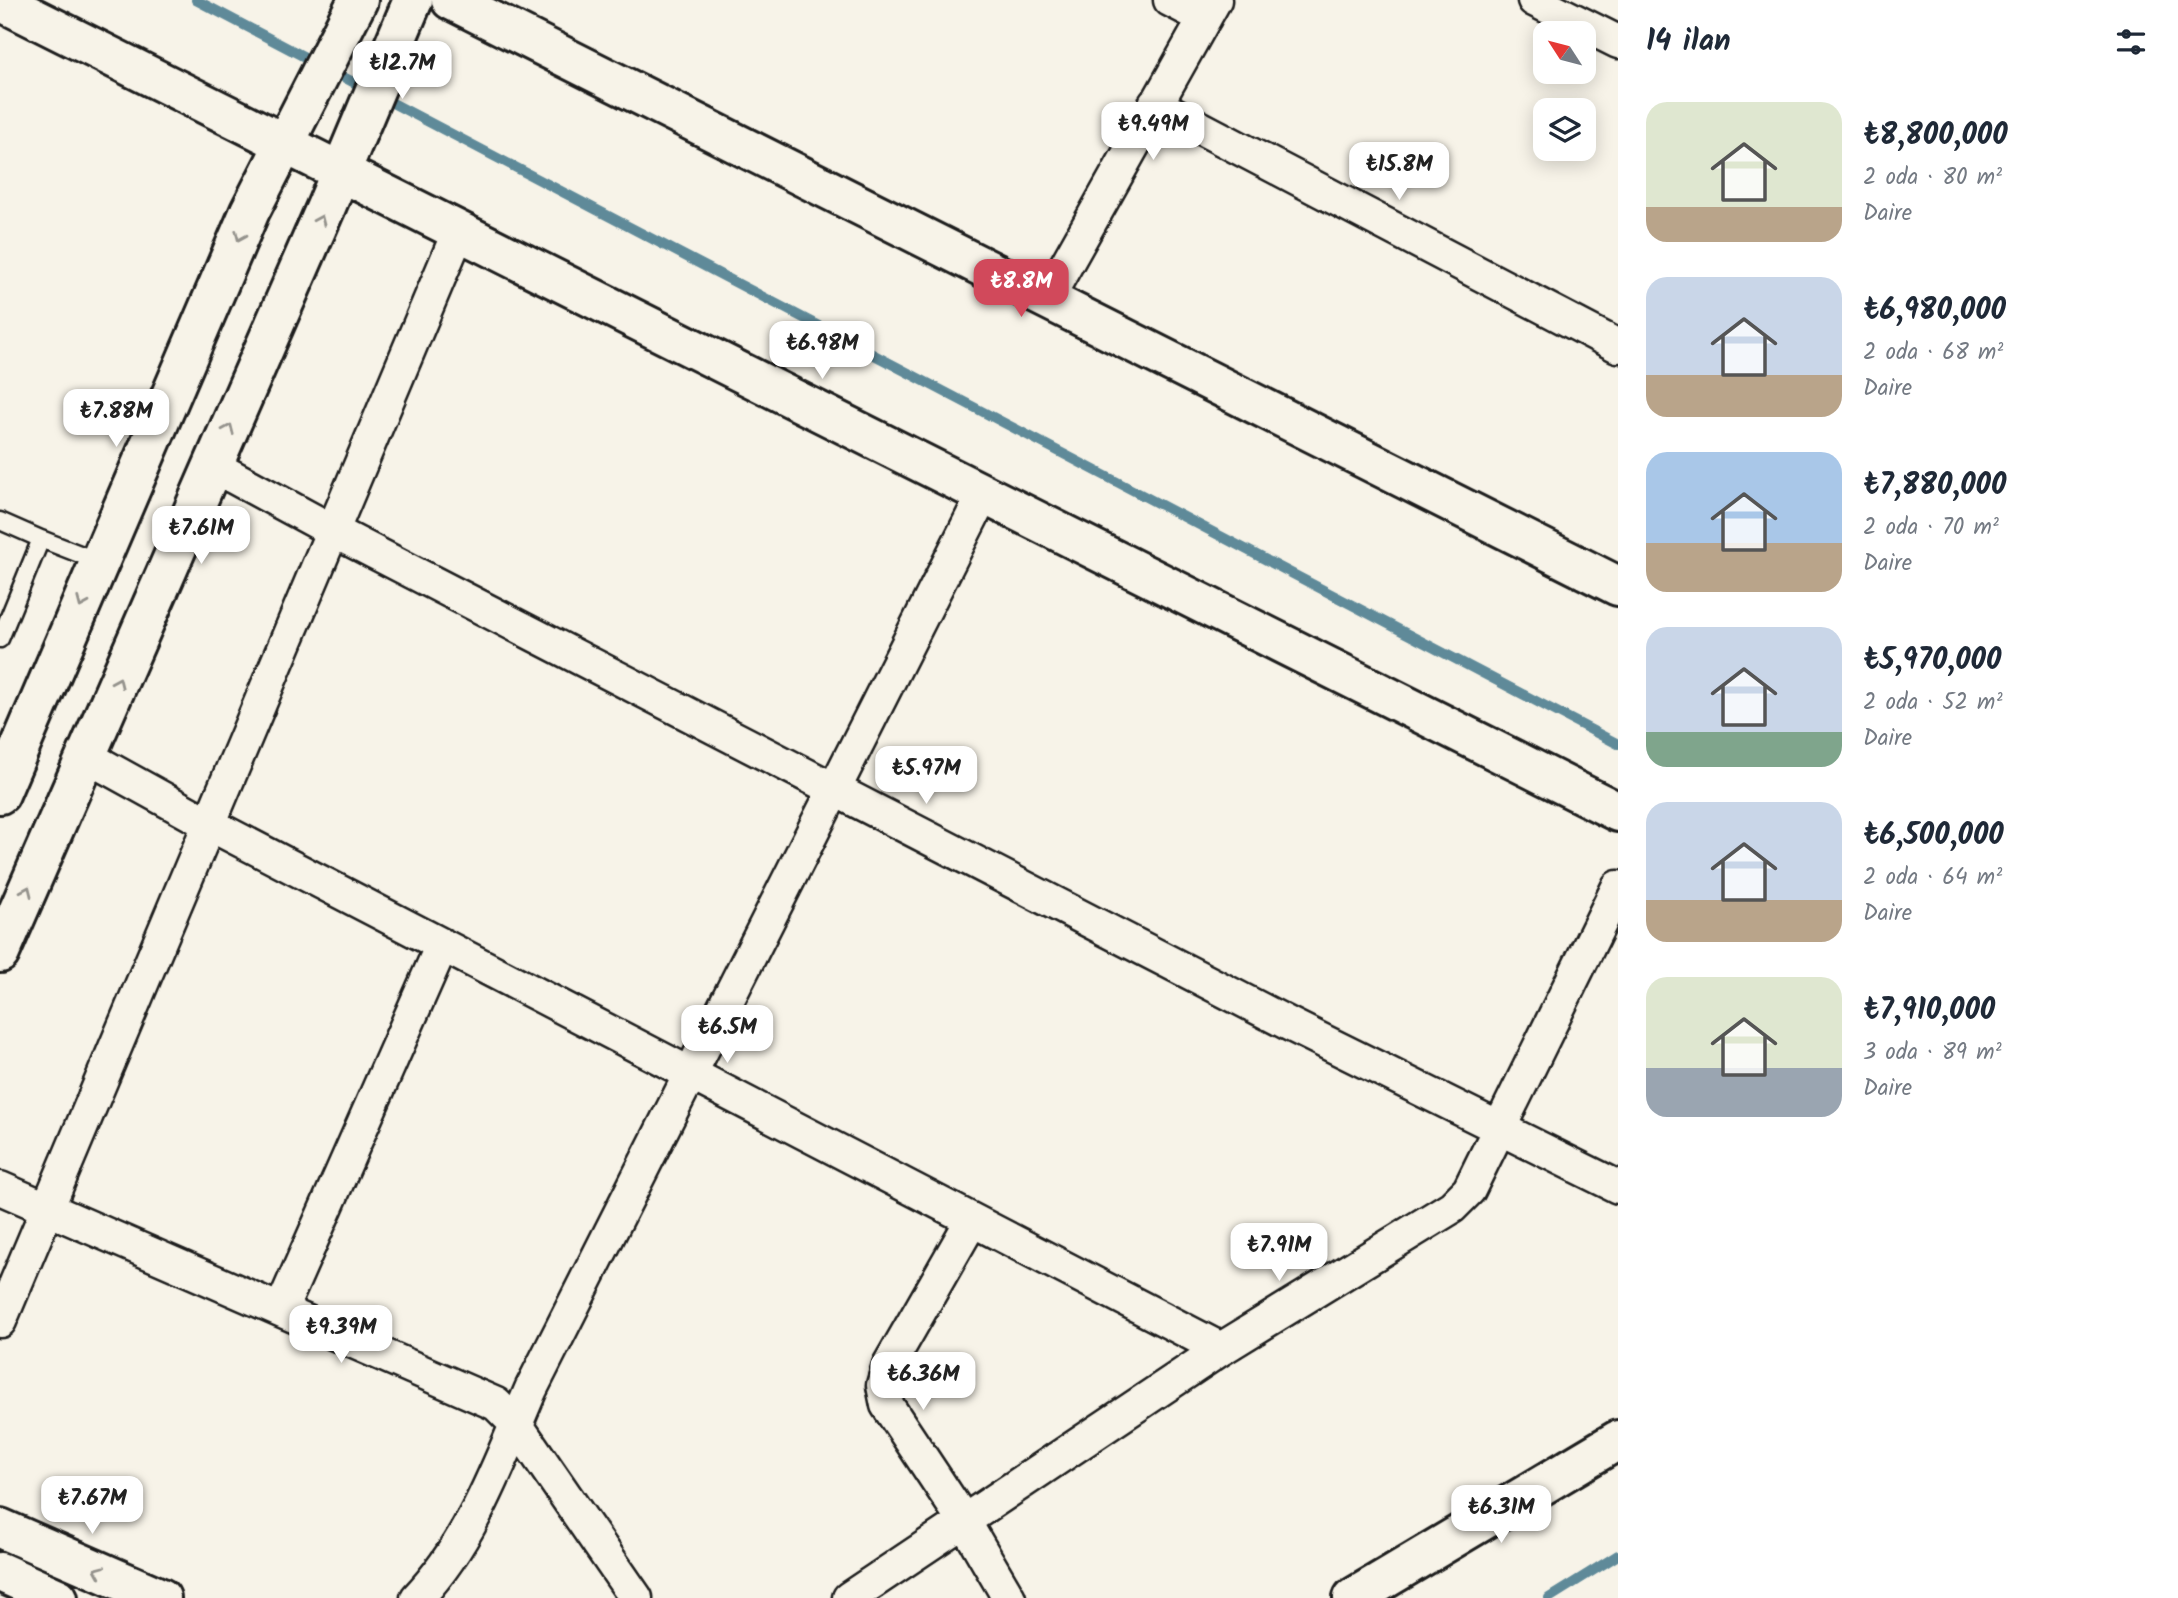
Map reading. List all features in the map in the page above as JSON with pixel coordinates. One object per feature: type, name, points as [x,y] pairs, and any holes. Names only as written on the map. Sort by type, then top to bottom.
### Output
[{"type":"street","points":[[0,794],[250,211],[358,0]]},
{"type":"street","points":[[451,0],[1618,586]]},
{"type":"street","points":[[1047,299],[1210,9],[1170,0]]},
{"type":"street","points":[[1534,0],[1618,42]]},
{"type":"street","points":[[0,1],[344,163],[458,233],[1618,812]]},
{"type":"street","points":[[0,953],[408,11]]},
{"type":"street","points":[[1156,104],[1618,346]]},
{"type":"street","points":[[0,1321],[458,233]]},
{"type":"street","points":[[213,466],[333,531],[1291,1025],[1618,1186]]},
{"type":"street","points":[[417,1598],[440,1575],[476,1511],[516,1424],[983,495]]},
{"type":"street","points":[[86,756],[209,824],[1221,1349]]},
{"type":"street","points":[[849,1598],[1221,1349],[1452,1207],[1469,1190],[1618,887]]},
{"type":"street","points":[[281,1310],[442,945]]},
{"type":"street","points":[[0,1188],[496,1404],[516,1424],[636,1598]]},
{"type":"street","points":[[972,1220],[889,1365],[883,1385],[887,1405],[964,1521],[1009,1598]]},
{"type":"street","points":[[1353,1598],[1618,1440]]},
{"type":"street","points":[[0,1528],[161,1598]]},
{"type":"street","points":[[0,1572],[58,1598]]},
{"type":"lane","points":[[0,521],[100,562]]},
{"type":"lane","points":[[0,639],[41,540]]},
{"type":"waterway","points":[[196,0],[318,64]]},
{"type":"waterway","points":[[332,71],[368,90]]},
{"type":"waterway","points":[[381,97],[1618,744]]},
{"type":"waterway","points":[[1549,1598],[1618,1555]]}]
